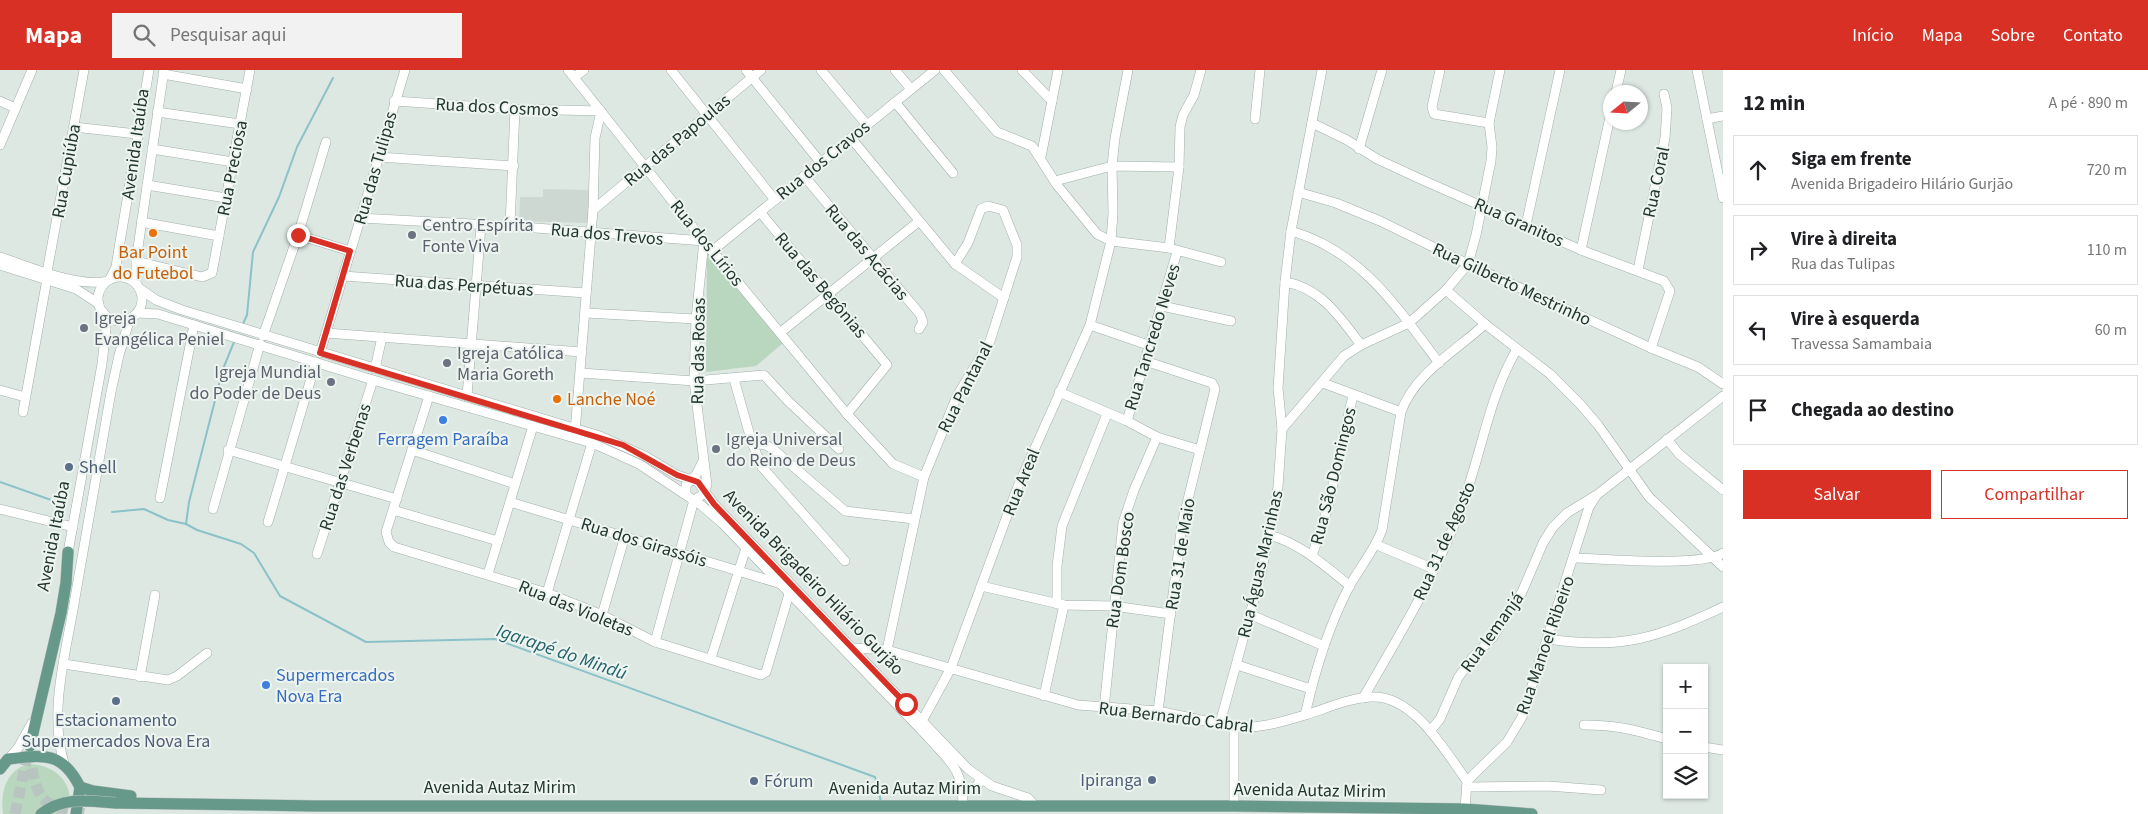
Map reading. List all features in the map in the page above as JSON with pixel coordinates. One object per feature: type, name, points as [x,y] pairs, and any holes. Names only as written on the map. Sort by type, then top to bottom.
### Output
[{"type":"main road","points":[[30,746],[61,613],[66,583],[68,552]]},
{"type":"main road","points":[[0,768],[8,759],[39,756],[52,757],[64,763],[80,787],[76,814]]},
{"type":"main road","points":[[80,787],[116,795],[212,802],[217,804]]},
{"type":"main road","points":[[41,814],[50,807],[76,799],[152,805],[217,804]]},
{"type":"main road","name":"Avenida Autaz Mirim","points":[[217,804],[963,806],[1035,810],[1234,806],[1465,809],[1532,814]]},
{"type":"street","points":[[0,145],[32,70]]},
{"type":"street","name":"Rua Cupiúba","points":[[22,412],[84,70]]},
{"type":"street","name":"Avenida Itaúba","points":[[109,280],[116,268],[149,70]]},
{"type":"street","name":"Rua Preciosa","points":[[136,261],[202,277],[212,273],[250,70]]},
{"type":"street","name":"Rua das Tulipas","points":[[320,353],[404,70]]},
{"type":"street","points":[[571,74],[584,70]]},
{"type":"street","points":[[671,70],[775,200]]},
{"type":"street","name":"Rua das Papoulas","points":[[593,210],[707,114],[749,74],[761,70]]},
{"type":"street","points":[[821,70],[867,125]]},
{"type":"street","points":[[895,70],[911,89]]},
{"type":"street","name":"Rua dos Cravos","points":[[712,251],[934,70]]},
{"type":"street","points":[[944,70],[997,132],[1005,137],[1029,143],[1055,182],[1098,234],[1111,241],[1173,250],[1221,262]]},
{"type":"street","points":[[1022,70],[1052,101]]},
{"type":"street","points":[[1040,157],[1058,70]]},
{"type":"street","name":"Rua Areal","points":[[922,721],[950,668],[1018,486],[1090,325],[1111,241],[1113,214],[1112,166],[1115,138],[1128,70]]},
{"type":"street","name":"Rua Tancredo Neves","points":[[1127,421],[1146,361],[1148,345],[1162,306],[1173,250],[1181,120],[1194,95],[1201,70]]},
{"type":"street","points":[[1256,119],[1260,70]]},
{"type":"street","points":[[1312,123],[1322,70]]},
{"type":"street","points":[[1359,149],[1382,70]]},
{"type":"street","points":[[1440,70],[1433,101],[1433,111],[1436,115],[1489,123]]},
{"type":"street","points":[[1282,429],[1344,356],[1361,345],[1409,323],[1446,290],[1468,264],[1483,206],[1493,154],[1489,123],[1500,70]]},
{"type":"street","points":[[1526,226],[1560,70]]},
{"type":"street","points":[[1618,85],[1621,70]]},
{"type":"street","points":[[1697,70],[1722,179],[1723,198]]},
{"type":"street","points":[[164,72],[247,89]]},
{"type":"street","name":"Avenida Itaúba","points":[[138,286],[136,261],[164,72]]},
{"type":"street","name":"Rua dos Lírios","points":[[571,74],[712,251],[847,414],[893,464],[924,477]]},
{"type":"street","points":[[749,74],[820,163]]},
{"type":"street","name":"Rua Coral","points":[[1638,270],[1665,138],[1667,108],[1664,94]]},
{"type":"street","points":[[0,101],[15,108]]},
{"type":"street","name":"Rua dos Cosmos","points":[[394,101],[515,109],[601,111]]},
{"type":"street","points":[[895,102],[953,173]]},
{"type":"street","points":[[510,226],[515,109]]},
{"type":"street","points":[[575,433],[586,314],[593,210],[595,138],[601,111]]},
{"type":"street","points":[[157,112],[240,124]]},
{"type":"street","points":[[1707,119],[1723,116]]},
{"type":"street","name":"Rua Granitos","points":[[1312,123],[1377,159],[1526,226],[1580,250],[1664,281],[1670,291],[1651,348]]},
{"type":"street","name":"Rua Águas Marinhas","points":[[1220,723],[1237,665],[1270,535],[1278,487],[1282,429],[1278,388],[1284,282],[1291,231],[1312,123]]},
{"type":"street","points":[[74,127],[137,134]]},
{"type":"street","points":[[1580,250],[1607,130]]},
{"type":"street","points":[[851,138],[918,222],[955,264],[1004,298]]},
{"type":"street","points":[[214,509],[228,450],[262,340],[298,235],[326,142]]},
{"type":"street","points":[[152,149],[233,162]]},
{"type":"street","points":[[378,157],[514,166]]},
{"type":"street","points":[[1055,182],[1112,166],[1179,166]]},
{"type":"street","name":"Rua das Acácias","points":[[804,176],[920,314],[923,322],[919,329]]},
{"type":"street","points":[[147,185],[226,198]]},
{"type":"street","name":"Rua Gilberto Mestrinho","points":[[1298,192],[1357,211],[1651,348],[1698,367],[1723,384]]},
{"type":"street","name":"Rua Pantanal","points":[[888,650],[924,477],[957,396],[990,341],[1018,250],[1005,213],[1000,208],[988,206],[981,209],[968,243],[955,264]]},
{"type":"street","name":"Rua das Begônias","points":[[760,212],[886,365],[847,414]]},
{"type":"street","name":"Rua dos Trevos","points":[[360,218],[481,226],[510,226],[704,240]]},
{"type":"street","points":[[141,222],[219,236]]},
{"type":"street","points":[[781,332],[918,222]]},
{"type":"street","points":[[467,396],[481,226]]},
{"type":"street","points":[[1291,231],[1318,240],[1346,257],[1371,278],[1409,323],[1439,363]]},
{"type":"street","points":[[298,235],[350,251]]},
{"type":"street","name":"Rua das Rosas","points":[[704,240],[696,319],[694,380],[706,478],[704,490]]},
{"type":"street","points":[[0,257],[47,275],[76,289],[115,320],[133,316],[141,304],[138,286],[124,277],[92,282],[47,275],[0,265]]},
{"type":"street","name":"Rua das Perpétuas","points":[[343,276],[586,292]]},
{"type":"street","points":[[101,308],[100,289],[109,280]]},
{"type":"street","points":[[1284,282],[1308,289],[1319,296],[1332,308],[1361,345]]},
{"type":"street","name":"Avenida Brigadeiro Hilário Gurjão","points":[[138,286],[164,304],[316,362],[533,426],[575,433],[623,445],[677,475],[701,484],[714,504],[979,778],[992,786],[1028,798],[1035,810]]},
{"type":"street","points":[[1446,290],[1485,324],[1550,374],[1598,425],[1649,497],[1676,525],[1719,555],[1723,567]]},
{"type":"street","points":[[1162,306],[1231,321]]},
{"type":"street","name":"Avenida Itaúba","points":[[8,759],[30,728],[35,714],[73,527],[93,415],[106,329],[101,308]]},
{"type":"street","name":"Avenida Brigadeiro Hilário Gurjão","points":[[133,316],[158,314],[194,325],[320,353],[375,369],[467,396],[575,433],[592,444],[639,464],[686,494],[722,523],[778,584],[946,757],[959,775],[963,789],[963,806]]},
{"type":"street","points":[[586,314],[696,319]]},
{"type":"street","name":"Avenida Itaúba","points":[[64,763],[59,742],[58,717],[64,664],[118,355],[133,316]]},
{"type":"street","points":[[1305,715],[1324,646],[1350,586],[1376,545],[1387,503],[1401,412],[1411,390],[1439,363],[1485,324]]},
{"type":"street","points":[[160,498],[194,325]]},
{"type":"street","points":[[1090,325],[1148,345]]},
{"type":"street","points":[[326,333],[582,352]]},
{"type":"street","points":[[375,369],[382,337]]},
{"type":"street","name":"Rua 31 de Agosto","points":[[1363,698],[1412,614],[1448,542],[1470,484],[1495,394],[1504,372],[1517,349]]},
{"type":"street","name":"Rua 31 de Maio","points":[[1146,361],[1212,383],[1215,387],[1214,399],[1182,524],[1158,711]]},
{"type":"street","points":[[268,522],[316,362]]},
{"type":"street","points":[[581,374],[694,380],[734,379],[759,374],[768,377],[788,401],[839,448]]},
{"type":"street","points":[[734,379],[752,443],[758,460],[766,474],[846,561]]},
{"type":"street","name":"Rua das Verbenas","points":[[317,554],[373,380]]},
{"type":"street","points":[[1322,383],[1401,412]]},
{"type":"street","points":[[0,390],[25,397]]},
{"type":"street","points":[[1059,392],[1127,421],[1157,437],[1200,450]]},
{"type":"street","name":"Rua São Domingos","points":[[1312,556],[1328,507],[1353,395]]},
{"type":"street","points":[[429,396],[393,510],[498,541]]},
{"type":"street","name":"Rua Iemanjá","points":[[1430,731],[1440,719],[1458,678],[1472,658],[1493,637],[1522,592],[1543,543],[1553,527],[1567,513],[1598,494],[1723,396]]},
{"type":"street","points":[[95,401],[109,404]]},
{"type":"street","points":[[1044,696],[1060,605],[1058,547],[1062,526],[1067,509],[1107,414]]},
{"type":"street","points":[[93,415],[107,417]]},
{"type":"street","points":[[488,574],[533,426]]},
{"type":"street","name":"Rua Dom Bosco","points":[[1104,709],[1113,606],[1123,523],[1134,490],[1157,437]]},
{"type":"street","points":[[1667,439],[1679,454],[1723,490]]},
{"type":"street","points":[[752,443],[766,445],[774,450],[836,505],[852,513],[914,519]]},
{"type":"street","points":[[547,593],[592,444]]},
{"type":"street","points":[[228,450],[397,499]]},
{"type":"street","points":[[412,450],[515,484]]},
{"type":"street","points":[[686,494],[686,485],[692,480],[703,461]]},
{"type":"street","points":[[654,642],[681,553],[694,500],[700,497],[704,490]]},
{"type":"street","name":"Rua Manoel Ribeiro","points":[[1467,784],[1507,742],[1516,730],[1522,717],[1575,558],[1589,507],[1598,494]]},
{"type":"street","name":"Rua dos Girassóis","points":[[510,502],[738,570],[778,584]]},
{"type":"street","points":[[0,508],[73,527]]},
{"type":"street","name":"Rua das Violetas","points":[[393,510],[387,529],[387,538],[394,546],[547,593],[602,615],[654,642],[711,658],[761,675],[765,674],[789,594]]},
{"type":"street","points":[[1270,535],[1287,541],[1312,556],[1350,586]]},
{"type":"street","points":[[602,615],[625,536]]},
{"type":"street","points":[[1376,545],[1434,568]]},
{"type":"street","points":[[711,658],[746,548]]},
{"type":"street","points":[[1575,558],[1693,561],[1719,555]]},
{"type":"street","points":[[981,586],[1060,605],[1113,606],[1171,614]]},
{"type":"street","points":[[140,677],[155,595]]},
{"type":"street","points":[[1548,639],[1583,644],[1642,640],[1682,626],[1723,607]]},
{"type":"street","points":[[1249,614],[1324,646]]},
{"type":"street","name":"Rua Bernardo Cabral","points":[[854,648],[888,650],[1044,696],[1104,709],[1158,711],[1234,727],[1266,726],[1363,698],[1380,697],[1399,703],[1430,731],[1467,784]]},
{"type":"street","points":[[64,664],[159,680],[174,678],[207,653]]},
{"type":"street","points":[[1237,665],[1311,689]]},
{"type":"street","points":[[1584,725],[1608,725],[1636,729],[1663,738]]},
{"type":"street","points":[[1234,727],[1234,806]]},
{"type":"street","points":[[1708,748],[1723,750]]},
{"type":"street","points":[[963,789],[974,789],[979,778]]},
{"type":"street","points":[[1465,809],[1467,784],[1548,786],[1601,790]]},
{"type":"shaded area","points":[[543,189],[588,190],[588,223],[519,221],[520,197],[543,197]]},
{"type":"green space","points":[[712,252],[783,343],[756,366],[706,372],[707,253]]},
{"type":"green space","points":[[27,764],[47,767],[62,778],[69,794],[66,814],[3,814],[2,806],[6,783],[14,772]]},
{"type":"waterway","points":[[242,326],[247,315],[253,252],[279,197],[297,147],[333,78]]},
{"type":"waterway","points":[[186,524],[189,502],[223,369],[234,342]]},
{"type":"waterway","points":[[0,482],[54,501],[63,500]]},
{"type":"waterway","name":"Igarapé do Mindú","points":[[112,512],[144,509],[168,520],[186,524],[197,530],[241,544],[254,553],[280,596],[366,642],[495,639],[875,777],[881,802]]},
{"type":"tunnel","points":[[29,752],[38,790],[43,798],[58,808],[87,814]]},
{"type":"tunnel","points":[[15,814],[27,757]]},
{"type":"place","name":"Bar Point do Futebol","points":[[153,233]]},
{"type":"place","name":"Centro Espírita Fonte Viva","points":[[412,235]]},
{"type":"place","name":"Igreja Evangélica Peniel","points":[[84,328]]},
{"type":"place","name":"Igreja Católica Maria Goreth","points":[[447,363]]},
{"type":"place","name":"Igreja Mundial do Poder de Deus","points":[[331,382]]},
{"type":"place","name":"Lanche Noé","points":[[557,399]]},
{"type":"place","name":"Ferragem Paraíba","points":[[443,420]]},
{"type":"place","name":"Igreja Universal do Reino de Deus","points":[[716,449]]},
{"type":"place","name":"Shell","points":[[69,467]]},
{"type":"place","name":"Supermercados Nova Era","points":[[266,685]]},
{"type":"place","name":"Estacionamento Supermercados Nova Era","points":[[116,701]]},
{"type":"place","name":"Ipiranga","points":[[1152,780]]},
{"type":"place","name":"Fórum","points":[[754,781]]},
{"type":"route","points":[[298,235],[350,251],[320,353],[600,436],[645,456],[677,475],[698,482],[703,486],[714,504],[906,704]]}]
